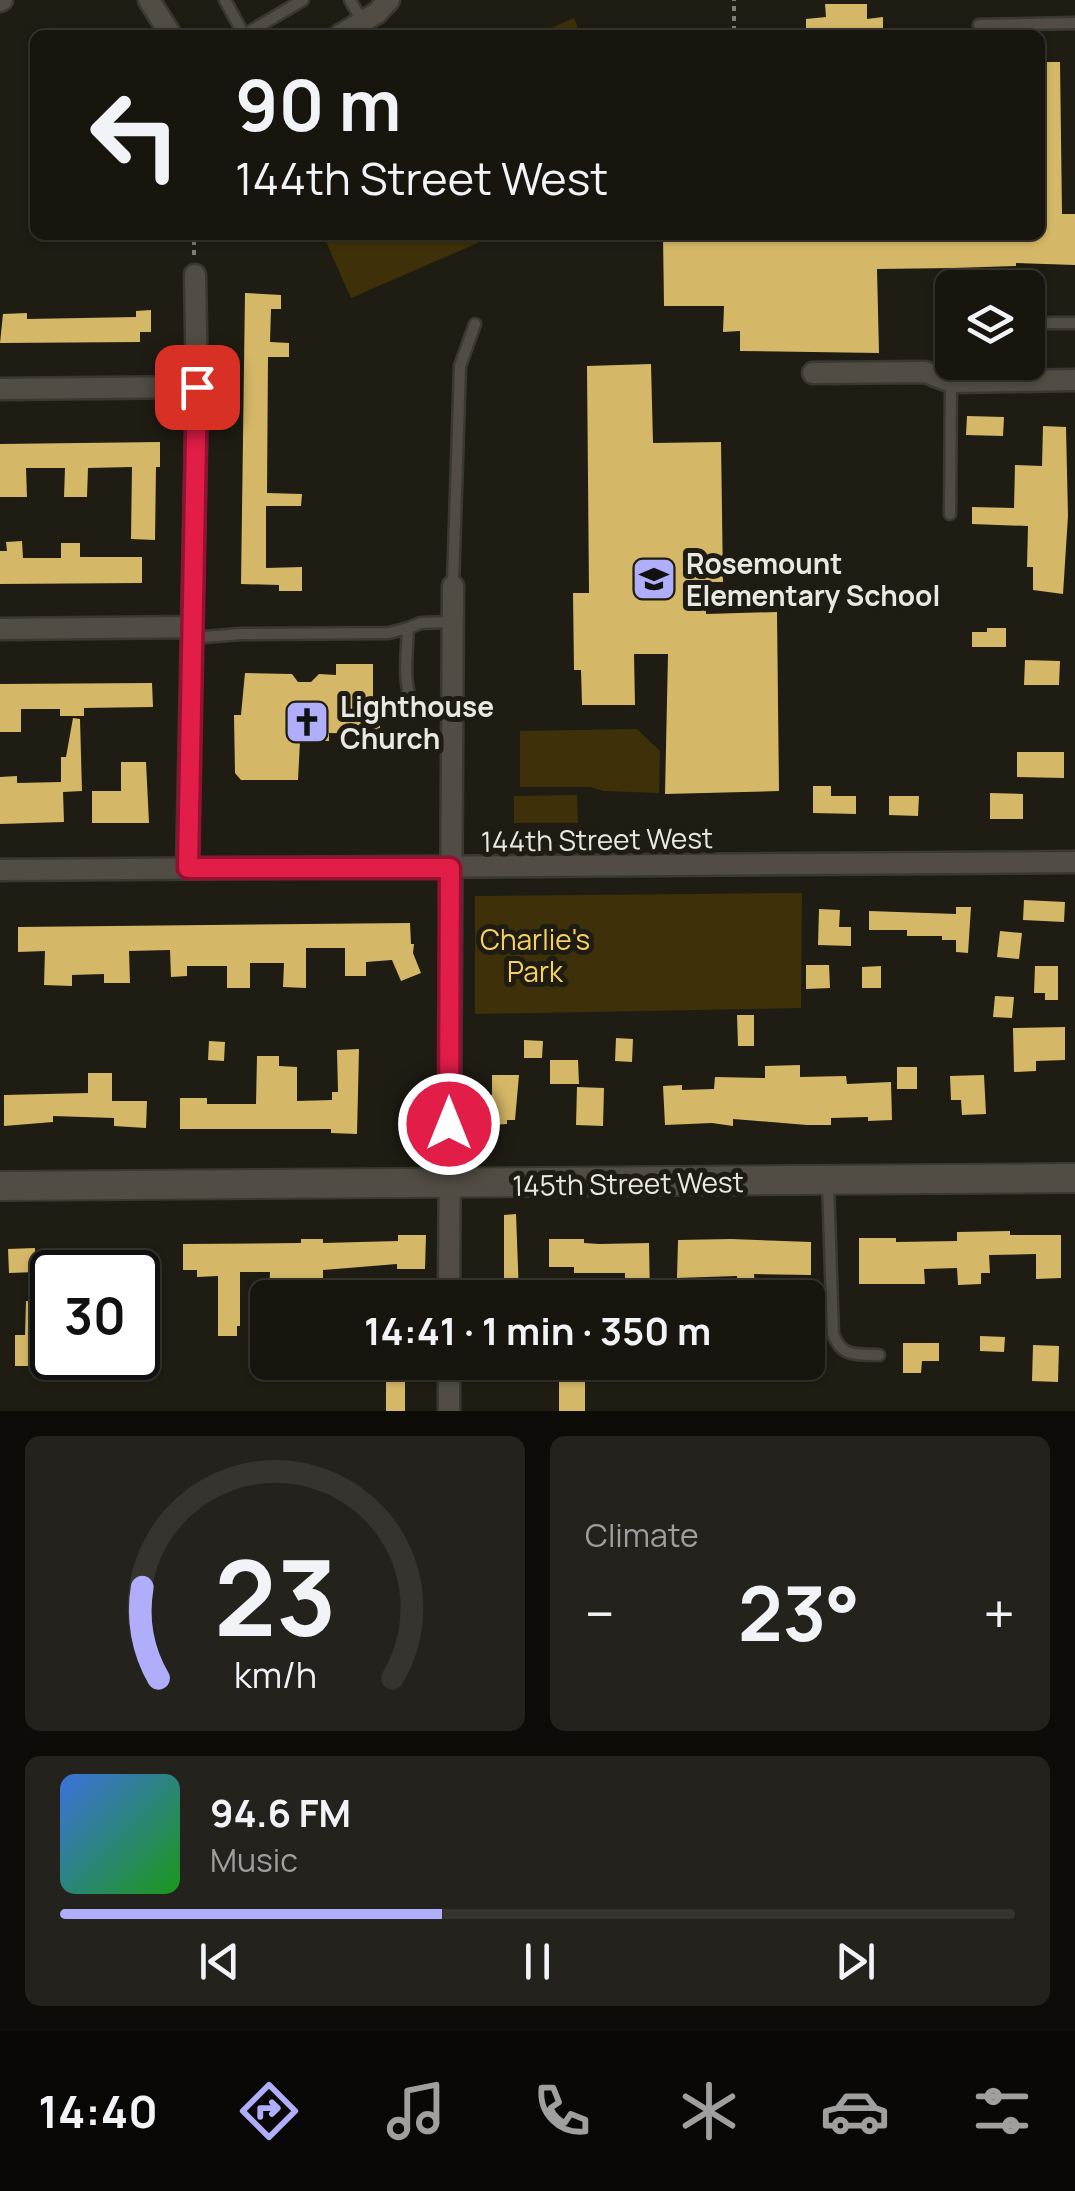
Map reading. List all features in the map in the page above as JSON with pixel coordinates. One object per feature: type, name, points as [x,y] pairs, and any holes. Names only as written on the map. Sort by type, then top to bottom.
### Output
[{"type":"street","points":[[150,0],[168,30]]},
{"type":"street","points":[[349,30],[389,0]]},
{"type":"street","points":[[188,868],[197,387],[195,275]]},
{"type":"street","points":[[813,373],[924,372],[951,382],[1075,380]]},
{"type":"street","points":[[0,389],[197,387]]},
{"type":"street","points":[[449,1280],[453,586]]},
{"type":"street","points":[[0,629],[192,633]]},
{"type":"street","name":"144th Street West","points":[[0,870],[1075,862]]},
{"type":"street","name":"145th Street West","points":[[0,1186],[1075,1178]]},
{"type":"street","points":[[449,1380],[449,1411]]},
{"type":"lane","points":[[224,0],[241,30]]},
{"type":"lane","points":[[252,30],[303,0]]},
{"type":"lane","points":[[350,0],[363,22]]},
{"type":"lane","points":[[979,25],[1075,23]]},
{"type":"lane","points":[[1045,323],[1075,323]]},
{"type":"lane","points":[[453,586],[460,366],[475,324]]},
{"type":"lane","points":[[950,514],[951,382]]},
{"type":"lane","points":[[192,633],[389,633],[422,622],[452,622]]},
{"type":"lane","points":[[408,628],[408,700],[417,711],[452,712]]},
{"type":"lane","points":[[828,1181],[833,1334],[838,1348],[847,1354],[879,1355]]},
{"type":"path","points":[[734,0],[734,30]]},
{"type":"green space","points":[[574,18],[579,30],[546,30]]},
{"type":"green space","points":[[325,240],[484,240],[351,298]]},
{"type":"green space","points":[[637,729],[660,751],[659,793],[590,787],[520,787],[520,731]]},
{"type":"green space","points":[[577,795],[578,823],[514,823],[514,796]]},
{"type":"green space","name":"Charlie's Park","points":[[802,893],[801,1008],[475,1014],[475,896]]},
{"type":"building","points":[[825,4],[867,4],[867,19],[883,17],[883,30],[806,30],[806,19],[826,17]]},
{"type":"building","points":[[1045,62],[1060,62],[1062,214],[1075,214],[1075,265],[1016,263],[877,269],[879,353],[740,351],[740,331],[723,332],[724,306],[664,306],[663,240],[1045,240]]},
{"type":"building","points":[[245,293],[281,295],[281,309],[271,309],[270,342],[289,343],[289,357],[268,357],[267,493],[302,494],[301,506],[266,506],[266,568],[302,567],[302,591],[279,591],[279,585],[241,584]]},
{"type":"building","points":[[151,310],[151,332],[140,332],[140,342],[0,343],[3,314],[27,313],[27,319],[136,317],[136,311]]},
{"type":"building","name":"Rosemount Elementary School","points":[[651,364],[653,443],[721,442],[723,582],[706,582],[706,614],[777,612],[779,791],[665,794],[668,654],[634,654],[635,705],[582,705],[581,670],[574,670],[573,593],[589,593],[587,366]]},
{"type":"building","points":[[967,416],[1004,417],[1003,436],[966,435]]},
{"type":"building","points":[[1043,426],[1066,427],[1068,516],[1063,594],[1033,590],[1033,567],[1027,567],[1028,526],[972,524],[972,507],[1014,508],[1015,465],[1042,466]]},
{"type":"building","points":[[160,442],[155,540],[131,539],[132,467],[88,468],[87,497],[64,497],[65,468],[26,468],[27,497],[0,497],[0,444]]},
{"type":"building","points":[[22,541],[23,558],[61,558],[61,543],[80,543],[80,557],[142,557],[142,583],[0,584],[0,551],[7,551],[6,542]]},
{"type":"building","points":[[987,628],[1006,628],[1006,647],[972,647],[972,632],[987,632]]},
{"type":"building","points":[[1025,660],[1060,661],[1059,685],[1024,685]]},
{"type":"building","name":"Lighthouse Church","points":[[336,664],[373,664],[373,697],[380,697],[380,730],[372,729],[372,734],[329,733],[329,741],[300,741],[298,780],[241,780],[235,773],[234,715],[241,715],[245,673],[292,674],[298,682],[311,682],[319,674],[336,675]]},
{"type":"building","points":[[152,683],[153,707],[84,708],[84,716],[60,716],[60,709],[21,709],[21,732],[0,732],[0,684]]},
{"type":"building","points":[[73,718],[80,719],[82,791],[63,792],[64,822],[0,824],[0,777],[17,776],[17,783],[61,782],[61,757],[66,757]]},
{"type":"building","points":[[1017,752],[1064,752],[1064,778],[1017,777]]},
{"type":"building","points":[[121,762],[146,762],[149,823],[92,823],[92,791],[121,791]]},
{"type":"building","points":[[813,786],[831,786],[831,796],[856,796],[856,814],[813,813]]},
{"type":"building","points":[[990,793],[1023,794],[1023,819],[990,819]]},
{"type":"building","points":[[889,796],[919,796],[918,816],[889,815]]},
{"type":"building","points":[[1024,900],[1065,902],[1064,922],[1023,920]]},
{"type":"building","points":[[956,907],[971,907],[968,953],[956,952],[956,940],[942,940],[942,936],[907,936],[907,930],[869,930],[869,911],[956,914]]},
{"type":"building","points":[[819,909],[840,910],[839,927],[851,927],[851,946],[818,945]]},
{"type":"building","points":[[410,923],[411,944],[421,973],[401,981],[392,960],[366,962],[366,976],[345,976],[345,948],[306,948],[306,988],[283,987],[284,963],[250,963],[250,988],[227,988],[227,966],[187,966],[187,976],[171,977],[170,950],[129,951],[130,983],[104,983],[104,974],[72,975],[72,986],[44,985],[45,951],[18,952],[18,927]]},
{"type":"building","points":[[1000,931],[1022,933],[1019,959],[997,957]]},
{"type":"building","points":[[806,965],[829,965],[830,988],[806,989]]},
{"type":"building","points":[[881,966],[881,988],[862,988],[862,967]]},
{"type":"building","points":[[1035,966],[1058,966],[1058,1000],[1045,1000],[1045,993],[1034,993]]},
{"type":"building","points":[[995,996],[1014,997],[1012,1018],[993,1017]]},
{"type":"building","points":[[737,1015],[754,1015],[754,1046],[738,1046]]},
{"type":"building","points":[[1065,1027],[1065,1060],[1036,1061],[1036,1071],[1014,1072],[1013,1028]]},
{"type":"building","points":[[616,1038],[633,1039],[632,1062],[615,1061]]},
{"type":"building","points":[[524,1040],[543,1041],[542,1058],[524,1058]]},
{"type":"building","points":[[209,1041],[225,1042],[224,1061],[208,1060]]},
{"type":"building","points":[[359,1049],[357,1134],[331,1133],[331,1129],[180,1129],[180,1098],[207,1098],[207,1104],[256,1104],[257,1056],[279,1056],[279,1066],[297,1067],[297,1101],[332,1100],[332,1092],[338,1092],[337,1050]]},
{"type":"building","points":[[550,1060],[578,1060],[579,1084],[550,1084]]},
{"type":"building","points":[[800,1065],[800,1077],[846,1076],[847,1084],[891,1082],[892,1120],[831,1118],[831,1125],[807,1125],[733,1119],[733,1126],[665,1125],[663,1086],[714,1089],[715,1077],[765,1078],[765,1066]]},
{"type":"building","points":[[897,1067],[917,1067],[917,1089],[897,1089]]},
{"type":"building","points":[[88,1073],[112,1073],[112,1101],[147,1101],[146,1128],[114,1126],[114,1118],[53,1116],[53,1122],[4,1126],[4,1095],[88,1093]]},
{"type":"building","points":[[492,1075],[519,1075],[515,1120],[507,1120],[507,1124],[491,1125],[488,1115],[479,1115],[478,1095],[492,1095]]},
{"type":"building","points":[[984,1075],[986,1114],[962,1115],[961,1100],[951,1100],[950,1076]]},
{"type":"building","points":[[577,1087],[604,1088],[603,1126],[576,1125]]},
{"type":"building","points":[[516,1214],[518,1280],[504,1280],[504,1215]]},
{"type":"building","points":[[1010,1231],[1010,1235],[1061,1235],[1061,1278],[1036,1279],[1036,1254],[989,1255],[990,1273],[981,1273],[981,1284],[958,1285],[957,1268],[924,1269],[925,1284],[859,1284],[859,1238],[957,1241],[957,1232]]},
{"type":"building","points":[[398,1235],[426,1235],[425,1269],[397,1269],[397,1264],[323,1270],[323,1280],[270,1280],[270,1272],[240,1272],[237,1336],[218,1336],[218,1276],[197,1277],[197,1270],[183,1270],[183,1244],[301,1243],[301,1239],[323,1239],[323,1243],[398,1241]]},
{"type":"building","points":[[549,1239],[649,1243],[650,1280],[625,1280],[625,1273],[574,1273],[574,1267],[549,1267]]},
{"type":"building","points":[[678,1240],[811,1242],[811,1275],[754,1274],[754,1280],[737,1280],[737,1276],[677,1278]]},
{"type":"building","points":[[35,1248],[30,1250],[30,1272],[9,1273],[8,1249]]},
{"type":"building","points":[[77,1248],[131,1250],[77,1250]]},
{"type":"building","points":[[26,1301],[30,1301],[30,1366],[15,1366],[15,1335],[25,1335]]},
{"type":"building","points":[[980,1336],[1005,1337],[1004,1352],[980,1351]]},
{"type":"building","points":[[903,1343],[939,1343],[939,1361],[922,1361],[921,1373],[903,1373]]},
{"type":"building","points":[[1033,1345],[1059,1346],[1058,1382],[1032,1381]]},
{"type":"building","points":[[386,1380],[405,1380],[405,1411],[386,1411]]},
{"type":"building","points":[[559,1380],[585,1380],[585,1411],[559,1411]]},
{"type":"place","name":"Rosemount Elementary School","points":[[654,579]]},
{"type":"place","name":"Lighthouse Church","points":[[307,722]]},
{"type":"route","points":[[197,387],[188,868],[450,868],[449,1124]]}]
